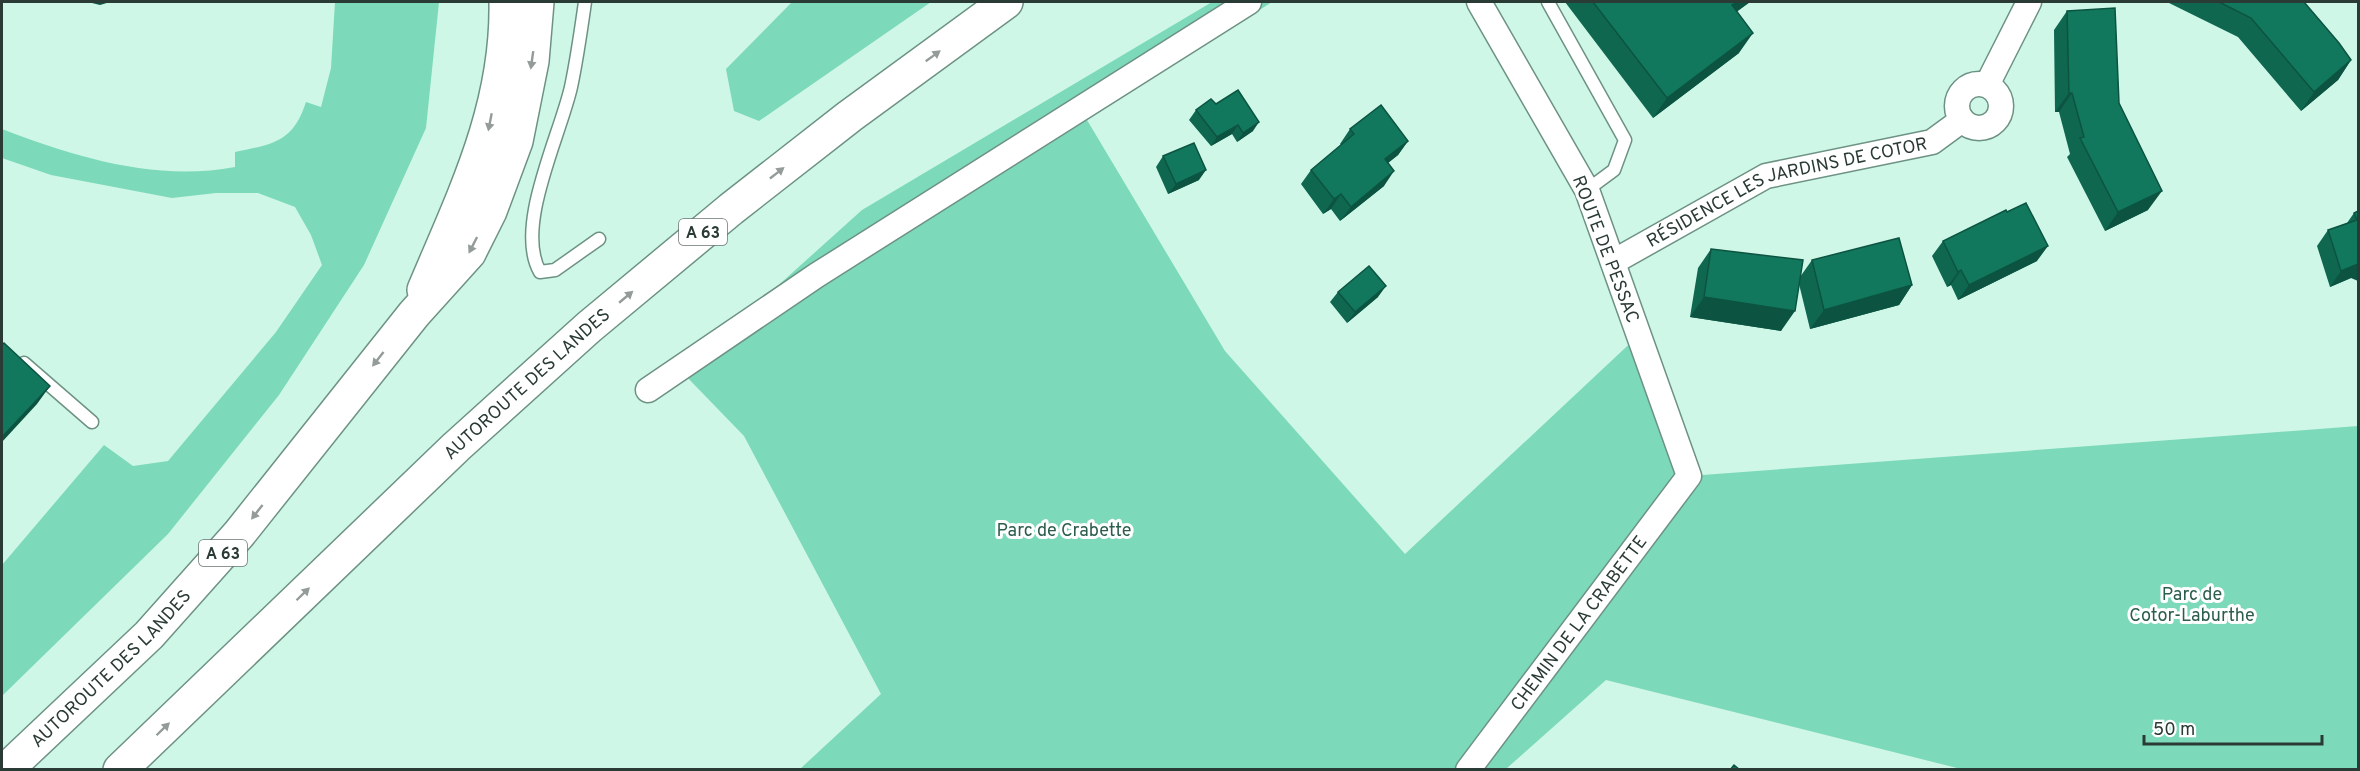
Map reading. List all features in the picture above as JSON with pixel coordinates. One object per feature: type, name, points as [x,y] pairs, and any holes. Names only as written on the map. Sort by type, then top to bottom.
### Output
[{"type":"highway","points":[[414,314],[464,201],[487,137],[499,80],[506,2]]},
{"type":"highway","points":[[414,314],[469,254],[490,211],[516,141],[532,61],[537,2]]},
{"type":"highway","points":[[964,34],[1006,2]]},
{"type":"highway","points":[[964,34],[1020,2]]},
{"type":"highway","name":"AUTOROUTE DES LANDES","points":[[120,770],[456,447],[589,327],[749,194],[850,116],[964,34]]},
{"type":"highway","name":"AUTOROUTE DES LANDES","points":[[6,770],[148,635],[224,551],[414,314]]},
{"type":"street","points":[[648,390],[817,275],[1249,2]]},
{"type":"street","name":"ROUTE DE PESSAC","points":[[1479,2],[1587,190],[1689,476]]},
{"type":"street","points":[[1987,85],[2029,2]]},
{"type":"street","points":[[1973,84],[1987,85],[1997,92],[2001,99],[2000,117],[1986,128],[1969,126],[1962,120],[1958,113],[1959,95],[1973,84]]},
{"type":"street","name":"RÉSIDENCE LES JARDINS DE COTOR","points":[[1612,262],[1766,176],[1932,142],[1962,120]]},
{"type":"street","name":"CHEMIN DE LA CRABETTE","points":[[1468,770],[1689,476]]},
{"type":"lane","points":[[585,2],[571,88],[537,195],[532,258],[540,272],[555,270],[599,239]]},
{"type":"lane","points":[[1548,2],[1625,140],[1614,171],[1587,190]]},
{"type":"lane","points":[[24,363],[92,422]]},
{"type":"green space","points":[[335,2],[439,2],[426,128],[364,265],[279,395],[168,534],[2,696],[2,565],[104,445],[133,466],[168,461],[276,332],[322,265],[311,235],[295,207],[258,193],[216,193],[172,198],[51,175],[2,158],[2,129],[58,149],[146,169],[205,171],[235,167],[235,152],[280,139],[295,126],[306,102],[321,107],[331,68]]},
{"type":"green space","points":[[792,2],[931,2],[759,121],[734,111],[726,69]]},
{"type":"green space","name":"Parc de Crabette","points":[[1212,2],[1272,2],[1087,120],[1225,351],[1405,554],[1639,335],[1689,476],[2358,426],[2358,769],[1961,769],[1606,680],[1506,769],[800,769],[881,694],[744,436],[682,372],[862,210]]},
{"type":"building","points":[[1593,2],[1737,2],[1732,5],[1753,33],[1667,98]]},
{"type":"building","points":[[2219,2],[2304,2],[2351,60],[2314,92],[2251,18]]},
{"type":"building","points":[[2115,8],[2119,103],[2162,191],[2118,212],[2080,138],[2084,137],[2072,93],[2069,93],[2067,11]]},
{"type":"building","points":[[1238,90],[1259,122],[1243,133],[1238,125],[1217,137],[1196,110],[1211,99],[1216,104]]},
{"type":"building","points":[[1381,105],[1408,141],[1385,159],[1394,171],[1351,207],[1341,194],[1334,199],[1311,170],[1354,134],[1350,129]]},
{"type":"building","points":[[1194,143],[1206,170],[1176,184],[1163,156]]},
{"type":"building","points":[[2026,203],[2048,246],[1969,285],[1961,270],[1958,272],[1943,241],[2006,210],[2007,212]]},
{"type":"building","points":[[2358,211],[2358,264],[2341,271],[2328,230],[2357,220],[2354,213]]},
{"type":"building","points":[[1899,238],[1912,285],[1824,310],[1812,260]]},
{"type":"building","points":[[1711,249],[1803,260],[1795,311],[1704,297]]},
{"type":"building","points":[[1369,266],[1386,286],[1355,312],[1338,292]]},
{"type":"building","points":[[4,343],[50,386],[2,437],[2,345]]},
{"type":"building","points":[[1734,765],[1740,770],[1730,770]]},
{"type":"park label","name":"Parc de Cotor-Laburthe","points":[[2192,604]]}]
